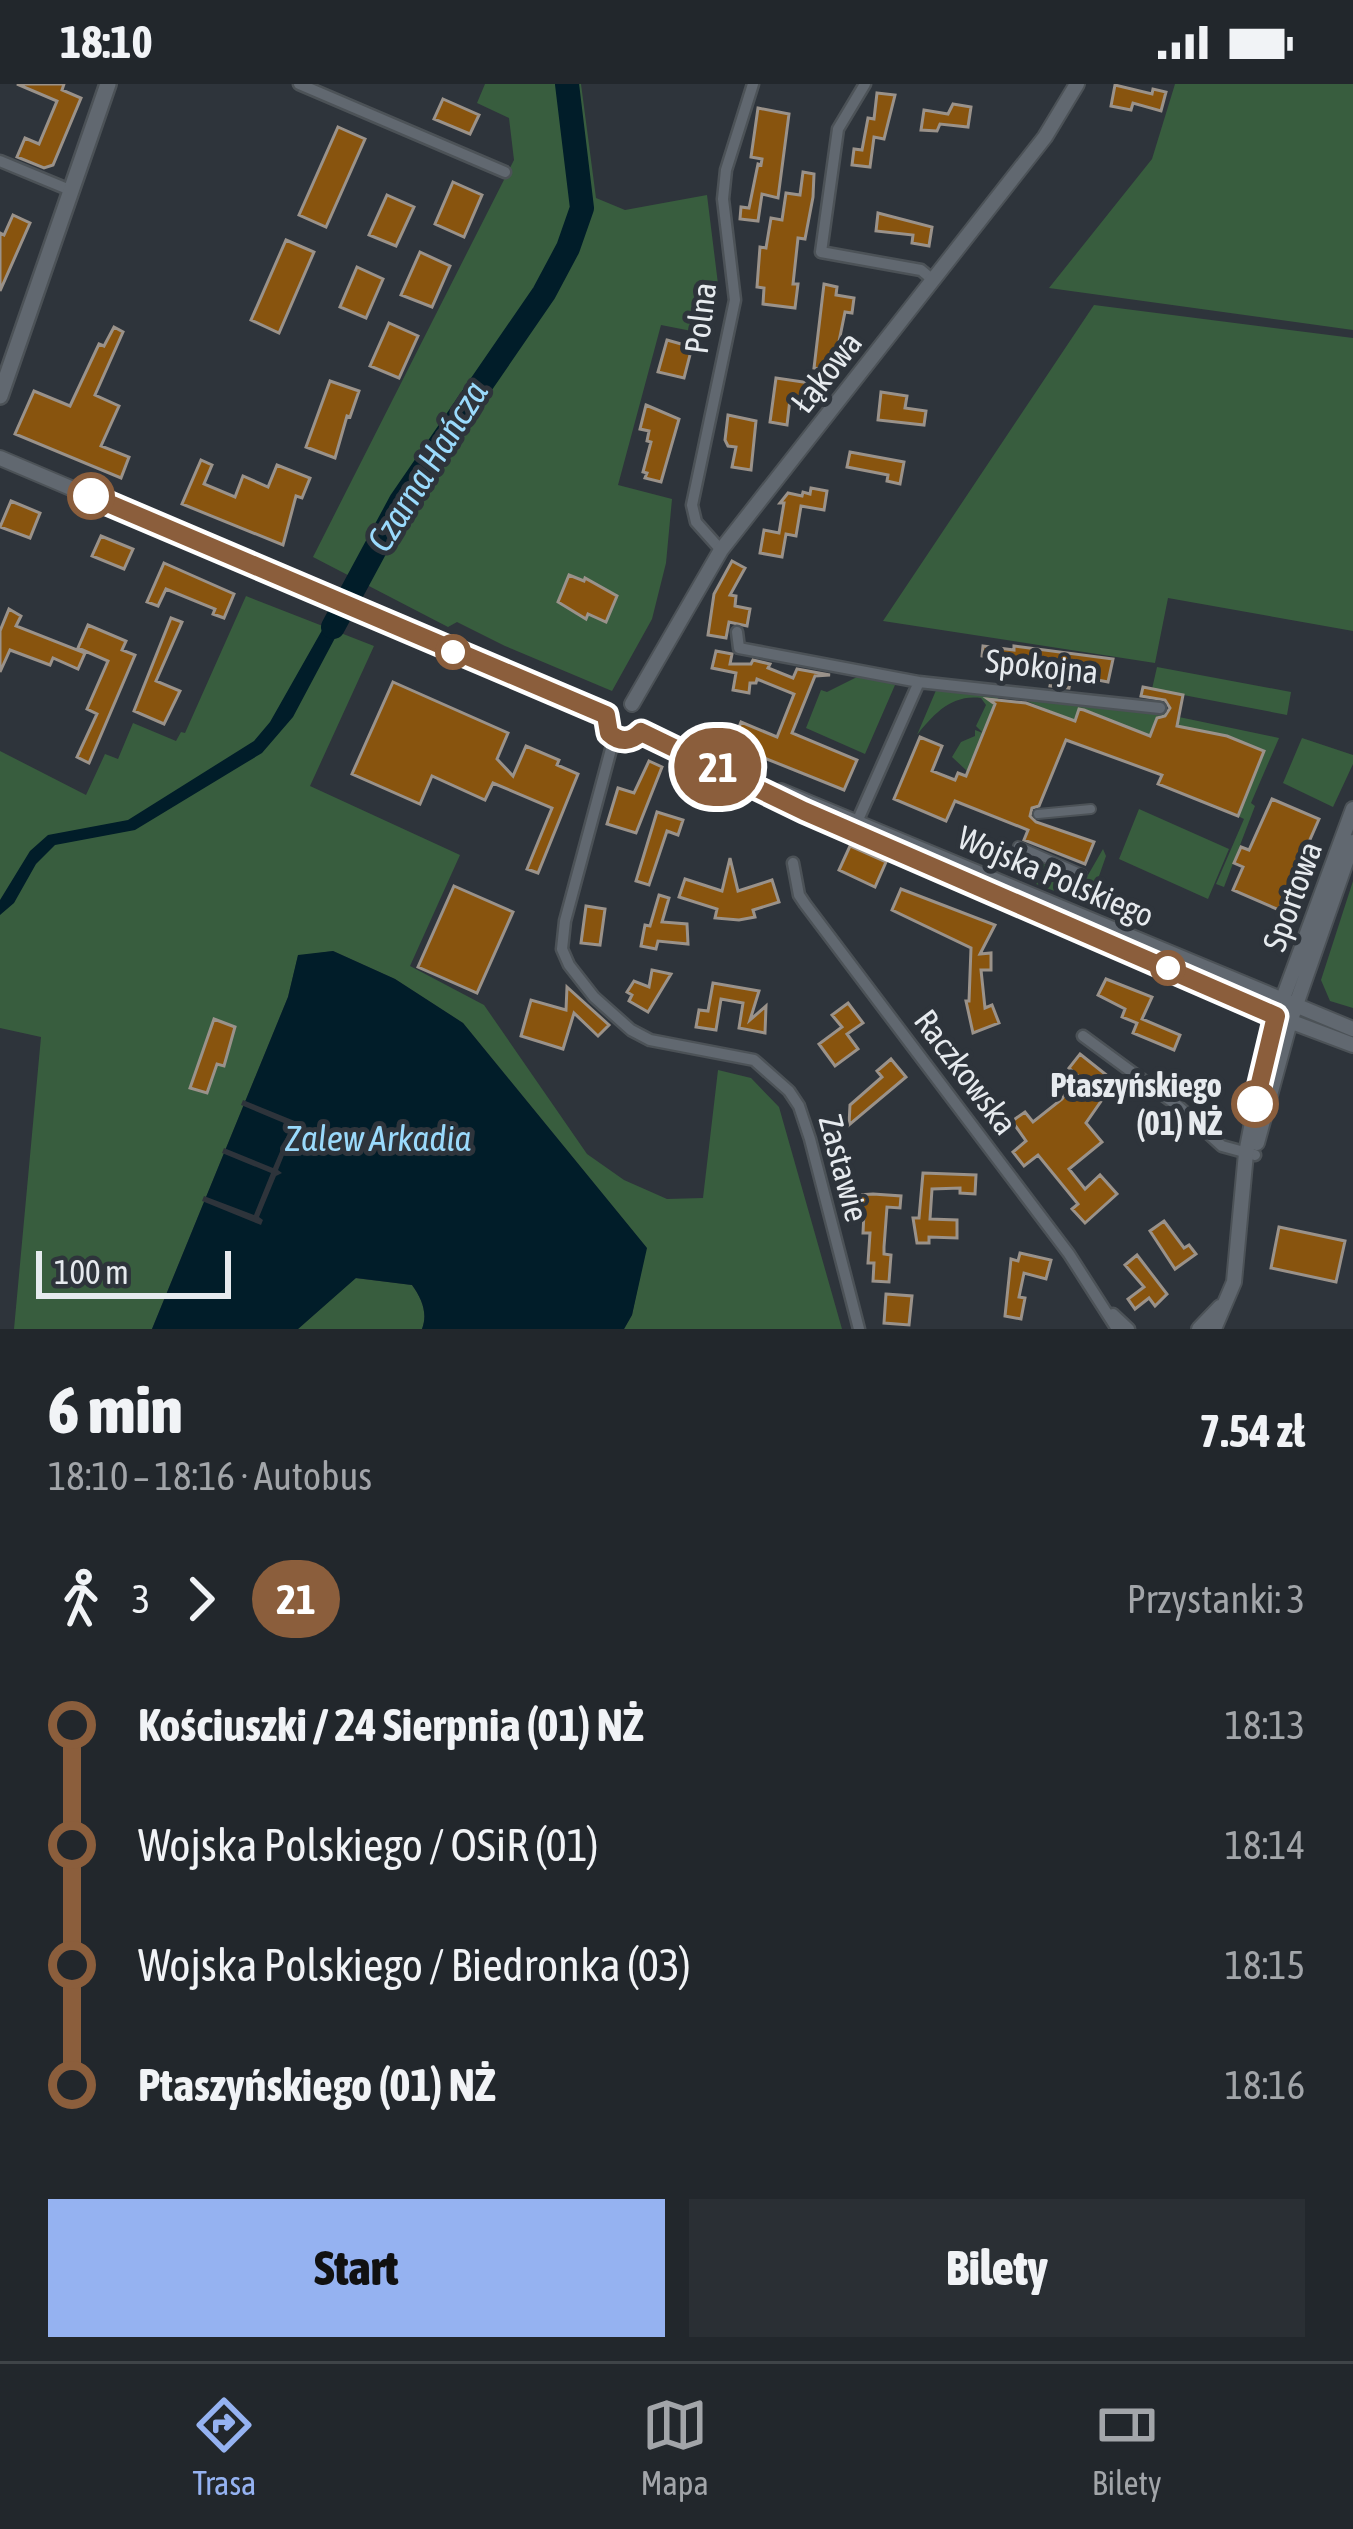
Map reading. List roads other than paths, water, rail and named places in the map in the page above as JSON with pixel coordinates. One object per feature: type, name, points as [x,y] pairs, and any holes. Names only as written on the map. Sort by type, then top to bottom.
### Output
[{"type":"main road","points":[[0,397],[108,84]]},
{"type":"street","points":[[299,84],[505,172]]},
{"type":"street","name":"Polna","points":[[721,550],[695,522],[692,505],[735,300],[724,212],[726,170],[753,84]]},
{"type":"street","points":[[865,84],[838,129],[821,251],[921,270],[933,280]]},
{"type":"street","name":"Łąkowa","points":[[632,704],[721,550],[1046,137],[1077,84]]},
{"type":"street","points":[[0,161],[70,190]]},
{"type":"street","points":[[0,458],[606,715]]},
{"type":"street","name":"Spokojna","points":[[737,632],[739,648],[919,682],[1160,708]]},
{"type":"street","points":[[857,822],[919,682]]},
{"type":"street","points":[[616,704],[632,704],[643,714],[641,732],[626,741],[614,738],[606,727],[606,715],[616,704]]},
{"type":"street","points":[[641,732],[737,776]]},
{"type":"street","name":"Zastawie","points":[[614,738],[565,921],[562,949],[577,977],[631,1030],[650,1040],[754,1060],[790,1090],[810,1139],[859,1329]]},
{"type":"street","name":"Wojska Polskiego","points":[[737,776],[857,822],[1353,1046]]},
{"type":"street","name":"Wojska Polskiego","points":[[737,776],[804,811],[1286,1012],[1353,1029]]},
{"type":"street","points":[[1038,814],[1091,809]]},
{"type":"street","name":"Sportowa","points":[[1286,1012],[1353,809]]},
{"type":"street","name":"Sportowa","points":[[1286,1012],[1353,842]]},
{"type":"street","points":[[1018,846],[1082,874]]},
{"type":"street","name":"Raczkowska","points":[[794,863],[805,904],[1117,1329]]},
{"type":"street","points":[[1214,1329],[1230,1294],[1250,1154],[1286,1012]]},
{"type":"street","points":[[1084,1036],[1178,1106],[1222,1146],[1250,1154]]},
{"type":"street","points":[[1198,1329],[1230,1294]]},
{"type":"street","name":"Raczkowska","points":[[1106,1308],[1129,1329]]},
{"type":"water","points":[[338,602],[351,608],[293,717],[262,753],[135,830],[55,845],[0,915],[0,900],[30,851],[48,835],[128,820],[254,741],[270,722]]},
{"type":"water","name":"Zalew Arkadia","points":[[333,951],[395,979],[463,1023],[647,1248],[632,1315],[624,1329],[422,1329],[423,1306],[412,1285],[356,1278],[298,1329],[152,1329],[288,997],[298,955]]},
{"type":"waterway","name":"Czarna Hańcza","points":[[333,627],[401,501],[544,293],[568,248],[582,208],[567,84]]},
{"type":"place","name":"Ptaszyńskiego (01) NŻ","points":[[1255,1104]]}]
